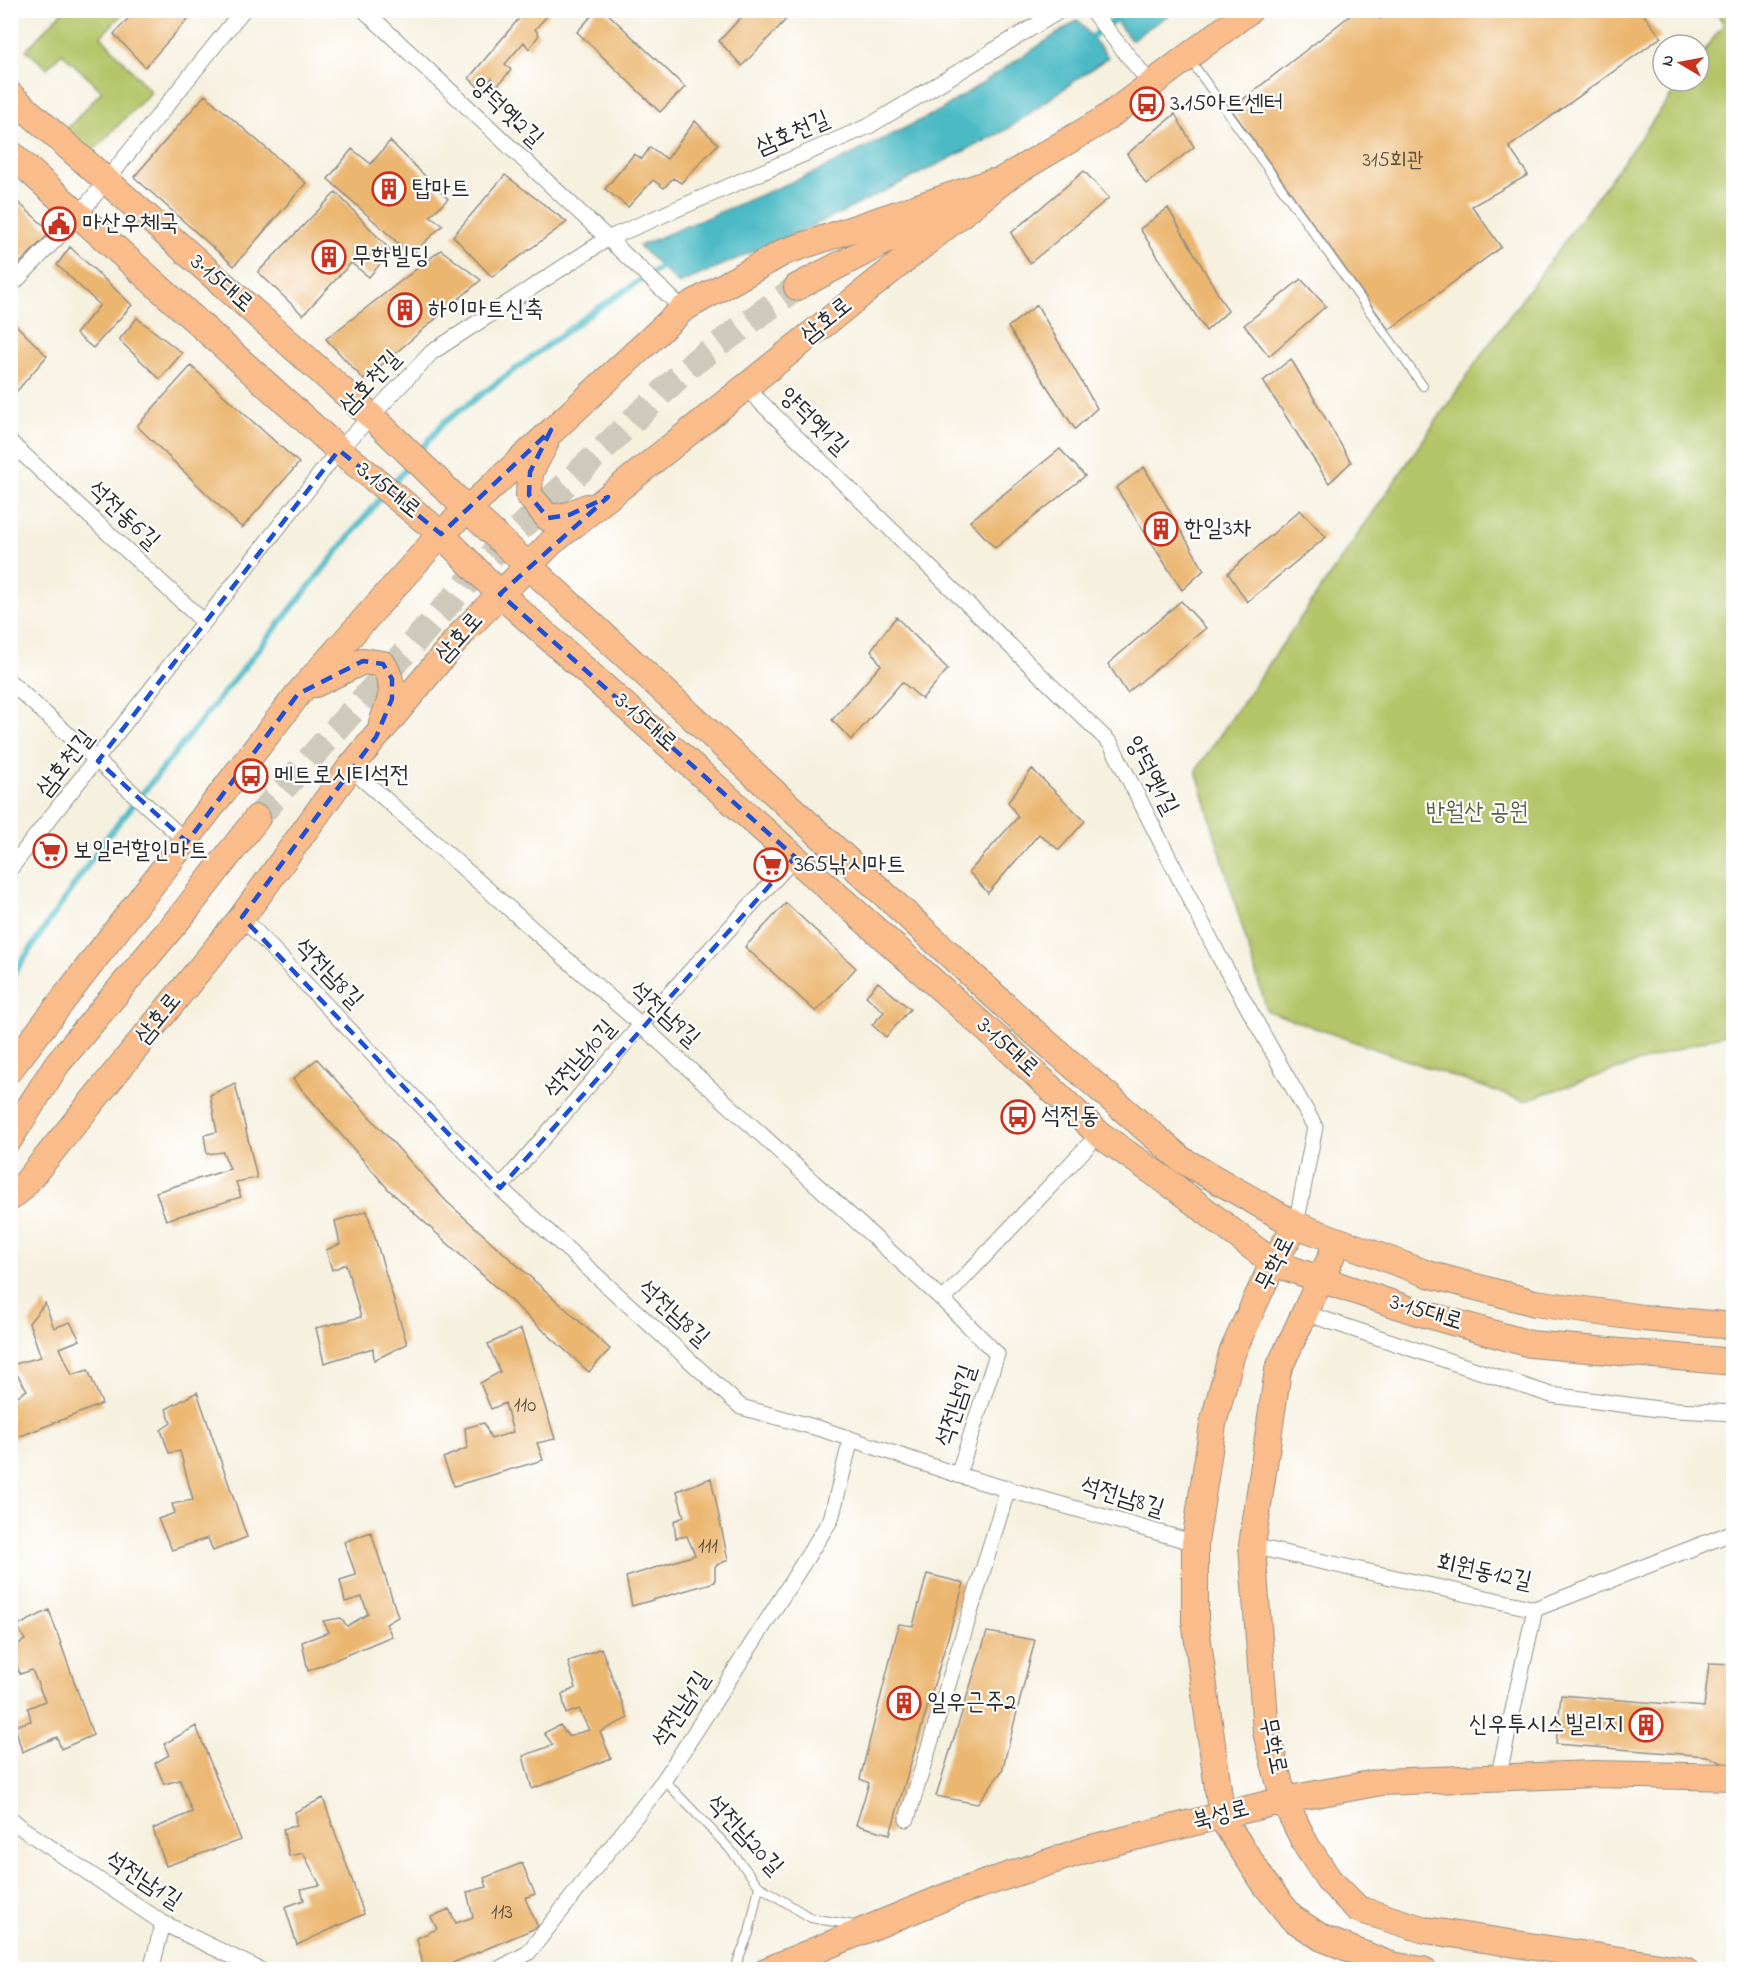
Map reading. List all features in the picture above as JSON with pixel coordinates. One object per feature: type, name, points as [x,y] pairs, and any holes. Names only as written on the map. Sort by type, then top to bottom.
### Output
[{"type":"main road","name":"삼호로","points":[[797,287],[1009,176],[1105,119],[1250,10]]},
{"type":"main road","name":"3·15대로","points":[[10,95],[375,419]]},
{"type":"main road","name":"3·15대로","points":[[10,153],[343,454]]},
{"type":"main road","name":"삼호로","points":[[10,1068],[181,836],[435,529],[460,503],[552,430],[676,303],[784,252],[1009,176]]},
{"type":"main road","name":"삼호로","points":[[10,1198],[21,1189],[242,917],[350,768],[463,632],[552,542],[1009,176]]},
{"type":"main road","name":"3.15대로","points":[[375,419],[460,503]]},
{"type":"main road","points":[[552,430],[530,472],[529,495],[548,518],[569,515],[608,497]]},
{"type":"main road","name":"3.15대로","points":[[343,454],[435,529]]},
{"type":"main road","name":"3·15대로","points":[[460,503],[1017,1017],[1182,1160],[1296,1225],[1428,1274],[1535,1303],[1643,1318],[1734,1326]]},
{"type":"main road","name":"3·15대로","points":[[435,529],[501,594],[1012,1052],[1099,1134],[1176,1188],[1273,1263],[1414,1311],[1530,1344],[1734,1362]]},
{"type":"main road","points":[[298,694],[334,673],[363,661],[383,664],[392,679],[392,699],[376,737]]},
{"type":"main road","name":"삼호로","points":[[10,1138],[57,1064],[186,910],[257,818]]},
{"type":"main road","name":"무학로","points":[[1296,1225],[1273,1263],[1232,1353],[1214,1424],[1195,1543],[1195,1620],[1222,1818],[1265,1884],[1292,1918],[1332,1942],[1391,1965],[1423,1970]]},
{"type":"main road","name":"무학로","points":[[1338,1242],[1278,1370],[1252,1546],[1266,1732],[1284,1800],[1306,1845],[1329,1880],[1358,1909],[1425,1930],[1685,1970]]},
{"type":"main road","name":"북성로","points":[[768,1970],[950,1895],[1091,1848],[1222,1818],[1251,1807],[1284,1800],[1381,1782],[1593,1774],[1734,1778]]},
{"type":"street","points":[[10,287],[78,216],[243,10]]},
{"type":"street","name":"양덕옛2길","points":[[364,10],[676,303]]},
{"type":"street","name":"삼호천길","points":[[10,869],[103,765],[204,622],[343,454],[432,352],[612,243],[869,126],[1061,10]]},
{"type":"street","points":[[1091,10],[1150,83]]},
{"type":"street","name":"양덕옛1길","points":[[745,387],[1111,744],[1220,958],[1315,1127],[1296,1225]]},
{"type":"street","name":"석전동6길","points":[[10,442],[204,622]]},
{"type":"street","points":[[10,682],[181,836]]},
{"type":"street","name":"석전남9길","points":[[350,768],[641,1025],[943,1300],[997,1354],[958,1475]]},
{"type":"street","name":"석전남10길","points":[[500,1188],[641,1025],[795,857]]},
{"type":"street","name":"석전남8길","points":[[242,917],[500,1188],[741,1407],[851,1439],[958,1475],[1195,1543]]},
{"type":"street","points":[[943,1300],[1099,1134]]},
{"type":"street","points":[[1305,1313],[1551,1395],[1658,1408],[1734,1413]]},
{"type":"street","name":"석전남1길","points":[[497,1970],[528,1953],[664,1780],[831,1519],[851,1439]]},
{"type":"street","points":[[907,1819],[1008,1488]]},
{"type":"street","name":"회원동12길","points":[[1252,1546],[1535,1609],[1734,1532]]},
{"type":"street","points":[[1498,1778],[1535,1609]]},
{"type":"street","name":"석전남1길","points":[[10,1818],[163,1923],[260,1970]]},
{"type":"street","points":[[151,1970],[163,1923]]},
{"type":"lane","points":[[1187,56],[1423,386]]},
{"type":"lane","name":"석전남20길","points":[[664,1780],[729,1848],[759,1886],[811,1918],[871,1928]]},
{"type":"lane","points":[[734,1970],[749,1933],[759,1886]]},
{"type":"highlighted area","points":[[551,430],[530,472],[529,495],[548,518],[569,515],[608,497],[500,594],[795,857],[500,1188],[242,917],[376,737],[392,699],[392,679],[383,664],[363,661],[298,694],[187,842],[98,761],[339,450],[441,534]]},
{"type":"green space","points":[[63,11],[125,11],[101,36],[151,92],[89,155],[66,130],[102,91],[62,53],[47,68],[26,50]]},
{"type":"green space","name":"반월산 공원","points":[[1715,11],[1734,11],[1733,1031],[1523,1101],[1267,1011],[1196,770],[1487,347],[1673,93],[1711,93],[1711,42],[1724,24]]},
{"type":"water","points":[[1108,11],[1174,11],[1131,40]]},
{"type":"water","points":[[1078,20],[1108,57],[1006,130],[841,213],[679,284],[639,246],[825,168],[941,110]]},
{"type":"building","points":[[136,10],[196,10],[145,67],[114,34]]},
{"type":"building","points":[[526,10],[548,10],[550,13],[535,29],[539,35],[529,49],[524,42],[505,64],[511,70],[497,86],[492,78],[481,90],[469,78]]},
{"type":"building","points":[[597,10],[604,10],[685,87],[660,112],[577,32]]},
{"type":"building","points":[[748,10],[795,10],[742,66],[719,41]]},
{"type":"building","points":[[1357,10],[1377,10],[1380,19],[1393,10],[1640,10],[1658,33],[1651,33],[1651,44],[1509,147],[1528,175],[1472,206],[1501,247],[1389,330],[1231,109]]},
{"type":"building","points":[[205,95],[306,183],[234,266],[134,177]]},
{"type":"building","points":[[1175,114],[1194,147],[1146,184],[1127,154]]},
{"type":"building","points":[[695,121],[718,144],[681,183],[673,178],[664,188],[653,180],[628,207],[605,189],[634,154],[642,159],[650,147],[667,159]]},
{"type":"building","name":"탑마트","points":[[390,141],[448,199],[430,216],[443,225],[411,255],[328,179],[352,149],[371,164]]},
{"type":"building","points":[[1084,171],[1109,198],[1030,263],[1011,233]]},
{"type":"building","points":[[505,175],[567,222],[492,277],[453,236]]},
{"type":"building","name":"무학빌딩","points":[[336,192],[391,251],[369,277],[351,263],[303,315],[258,272]]},
{"type":"building","name":"마산우체국","points":[[10,195],[51,232],[10,273]]},
{"type":"building","points":[[1168,208],[1228,311],[1206,331],[1140,229]]},
{"type":"building","points":[[70,247],[132,305],[93,348],[76,334],[100,305],[57,265]]},
{"type":"building","name":"하이마트신축","points":[[441,250],[481,280],[364,380],[326,339]]},
{"type":"building","points":[[1301,279],[1326,306],[1269,356],[1244,325]]},
{"type":"building","points":[[1037,305],[1097,408],[1075,429],[1008,327]]},
{"type":"building","points":[[137,318],[182,353],[160,379],[119,340]]},
{"type":"building","points":[[10,319],[47,356],[10,399]]},
{"type":"building","points":[[1291,359],[1351,462],[1329,483],[1263,381]]},
{"type":"building","points":[[191,366],[299,463],[242,528],[137,426]]},
{"type":"building","points":[[1060,449],[1085,476],[995,548],[970,521]]},
{"type":"building","name":"한일3차","points":[[1144,467],[1204,570],[1182,590],[1116,488]]},
{"type":"building","points":[[1300,510],[1326,537],[1247,602],[1228,573]]},
{"type":"building","points":[[1181,601],[1206,628],[1127,693],[1108,664]]},
{"type":"building","points":[[896,617],[948,669],[922,699],[902,682],[851,740],[832,720],[881,665],[871,650]]},
{"type":"building","points":[[1032,769],[1085,821],[1059,850],[1039,834],[988,893],[969,872],[1018,817],[1008,802]]},
{"type":"building","points":[[786,903],[856,968],[816,1012],[745,947]]},
{"type":"building","points":[[878,982],[910,1009],[886,1037],[872,1025],[884,1012],[866,996]]},
{"type":"building","points":[[317,1059],[446,1201],[610,1349],[589,1372],[389,1190],[293,1079]]},
{"type":"building","points":[[235,1083],[257,1178],[236,1182],[241,1197],[166,1220],[156,1192],[230,1169],[223,1152],[207,1154],[204,1135],[217,1132],[210,1095]]},
{"type":"building","points":[[367,1211],[407,1344],[374,1360],[373,1348],[324,1363],[316,1328],[361,1317],[346,1264],[332,1270],[326,1250],[340,1244],[335,1221]]},
{"type":"building","points":[[45,1303],[54,1328],[70,1322],[80,1340],[60,1348],[72,1375],[88,1370],[102,1404],[13,1439],[10,1433],[10,1401],[27,1390],[11,1365],[41,1357],[29,1323]]},
{"type":"building","points":[[521,1329],[555,1439],[537,1443],[543,1460],[454,1486],[443,1458],[467,1448],[465,1428],[484,1423],[491,1439],[513,1432],[505,1403],[491,1409],[480,1383],[500,1372],[488,1344]]},
{"type":"building","points":[[197,1392],[247,1537],[213,1551],[208,1538],[172,1550],[158,1519],[175,1513],[172,1504],[193,1500],[180,1451],[169,1453],[161,1430],[171,1423],[166,1409]]},
{"type":"building","points":[[711,1478],[728,1560],[715,1566],[715,1582],[632,1606],[626,1577],[695,1555],[687,1536],[676,1538],[674,1521],[684,1517],[677,1491]]},
{"type":"building","points":[[371,1532],[398,1617],[386,1624],[392,1636],[308,1671],[302,1642],[329,1632],[323,1621],[341,1618],[347,1626],[368,1614],[362,1597],[345,1602],[340,1580],[356,1575],[344,1542]]},
{"type":"building","name":"일우근주2","points":[[927,1574],[964,1583],[890,1834],[856,1825],[869,1783],[860,1779],[899,1624],[913,1626]]},
{"type":"building","points":[[49,1610],[93,1735],[61,1749],[57,1737],[22,1752],[15,1726],[31,1721],[28,1708],[45,1701],[32,1670],[20,1674],[10,1649],[25,1640],[17,1626]]},
{"type":"building","points":[[987,1632],[1035,1640],[1002,1771],[977,1804],[936,1796]]},
{"type":"building","points":[[601,1648],[628,1718],[600,1732],[611,1758],[532,1789],[523,1756],[553,1745],[544,1733],[560,1725],[568,1736],[589,1730],[579,1709],[566,1714],[562,1694],[576,1688],[568,1662]]},
{"type":"building","name":"신우투시스빌리지","points":[[1709,1663],[1734,1664],[1734,1768],[1707,1756],[1556,1744],[1561,1695],[1704,1707]]},
{"type":"building","points":[[196,1726],[241,1840],[166,1866],[153,1829],[192,1812],[180,1780],[164,1784],[155,1763],[169,1755],[164,1744]]},
{"type":"building","points":[[323,1798],[364,1914],[297,1945],[285,1907],[304,1900],[301,1889],[320,1885],[303,1853],[289,1856],[283,1829],[296,1826],[295,1812]]},
{"type":"building","points":[[522,1863],[535,1894],[525,1898],[538,1927],[436,1970],[424,1970],[417,1938],[437,1929],[431,1917],[449,1909],[456,1923],[473,1917],[467,1892],[487,1887],[484,1878]]},
{"type":"waterway","points":[[1085,42],[1128,10]]},
{"type":"waterway","points":[[419,452],[444,422],[595,310],[667,263]]},
{"type":"waterway","points":[[392,485],[410,463]]},
{"type":"waterway","points":[[10,979],[104,841],[383,495]]},
{"type":"tunnel","points":[[257,818],[492,555],[692,364],[797,287]]},
{"type":"place","name":"3.15아트센터","points":[[1147,104]]},
{"type":"place","name":"탑마트","points":[[389,189]]},
{"type":"place","name":"마산우체국","points":[[59,224]]},
{"type":"place","name":"무학빌딩","points":[[329,257]]},
{"type":"place","name":"하이마트신축","points":[[405,310]]},
{"type":"place","name":"한일3차","points":[[1161,529]]},
{"type":"place","name":"메트로시티석전","points":[[251,776]]},
{"type":"place","name":"보일러할인마트","points":[[50,851]]},
{"type":"place","name":"365낚시마트","points":[[771,865]]},
{"type":"place","name":"석전동","points":[[1018,1117]]},
{"type":"place","name":"일우근주2","points":[[904,1703]]},
{"type":"place","name":"신우투시스빌리지","points":[[1646,1725]]}]
